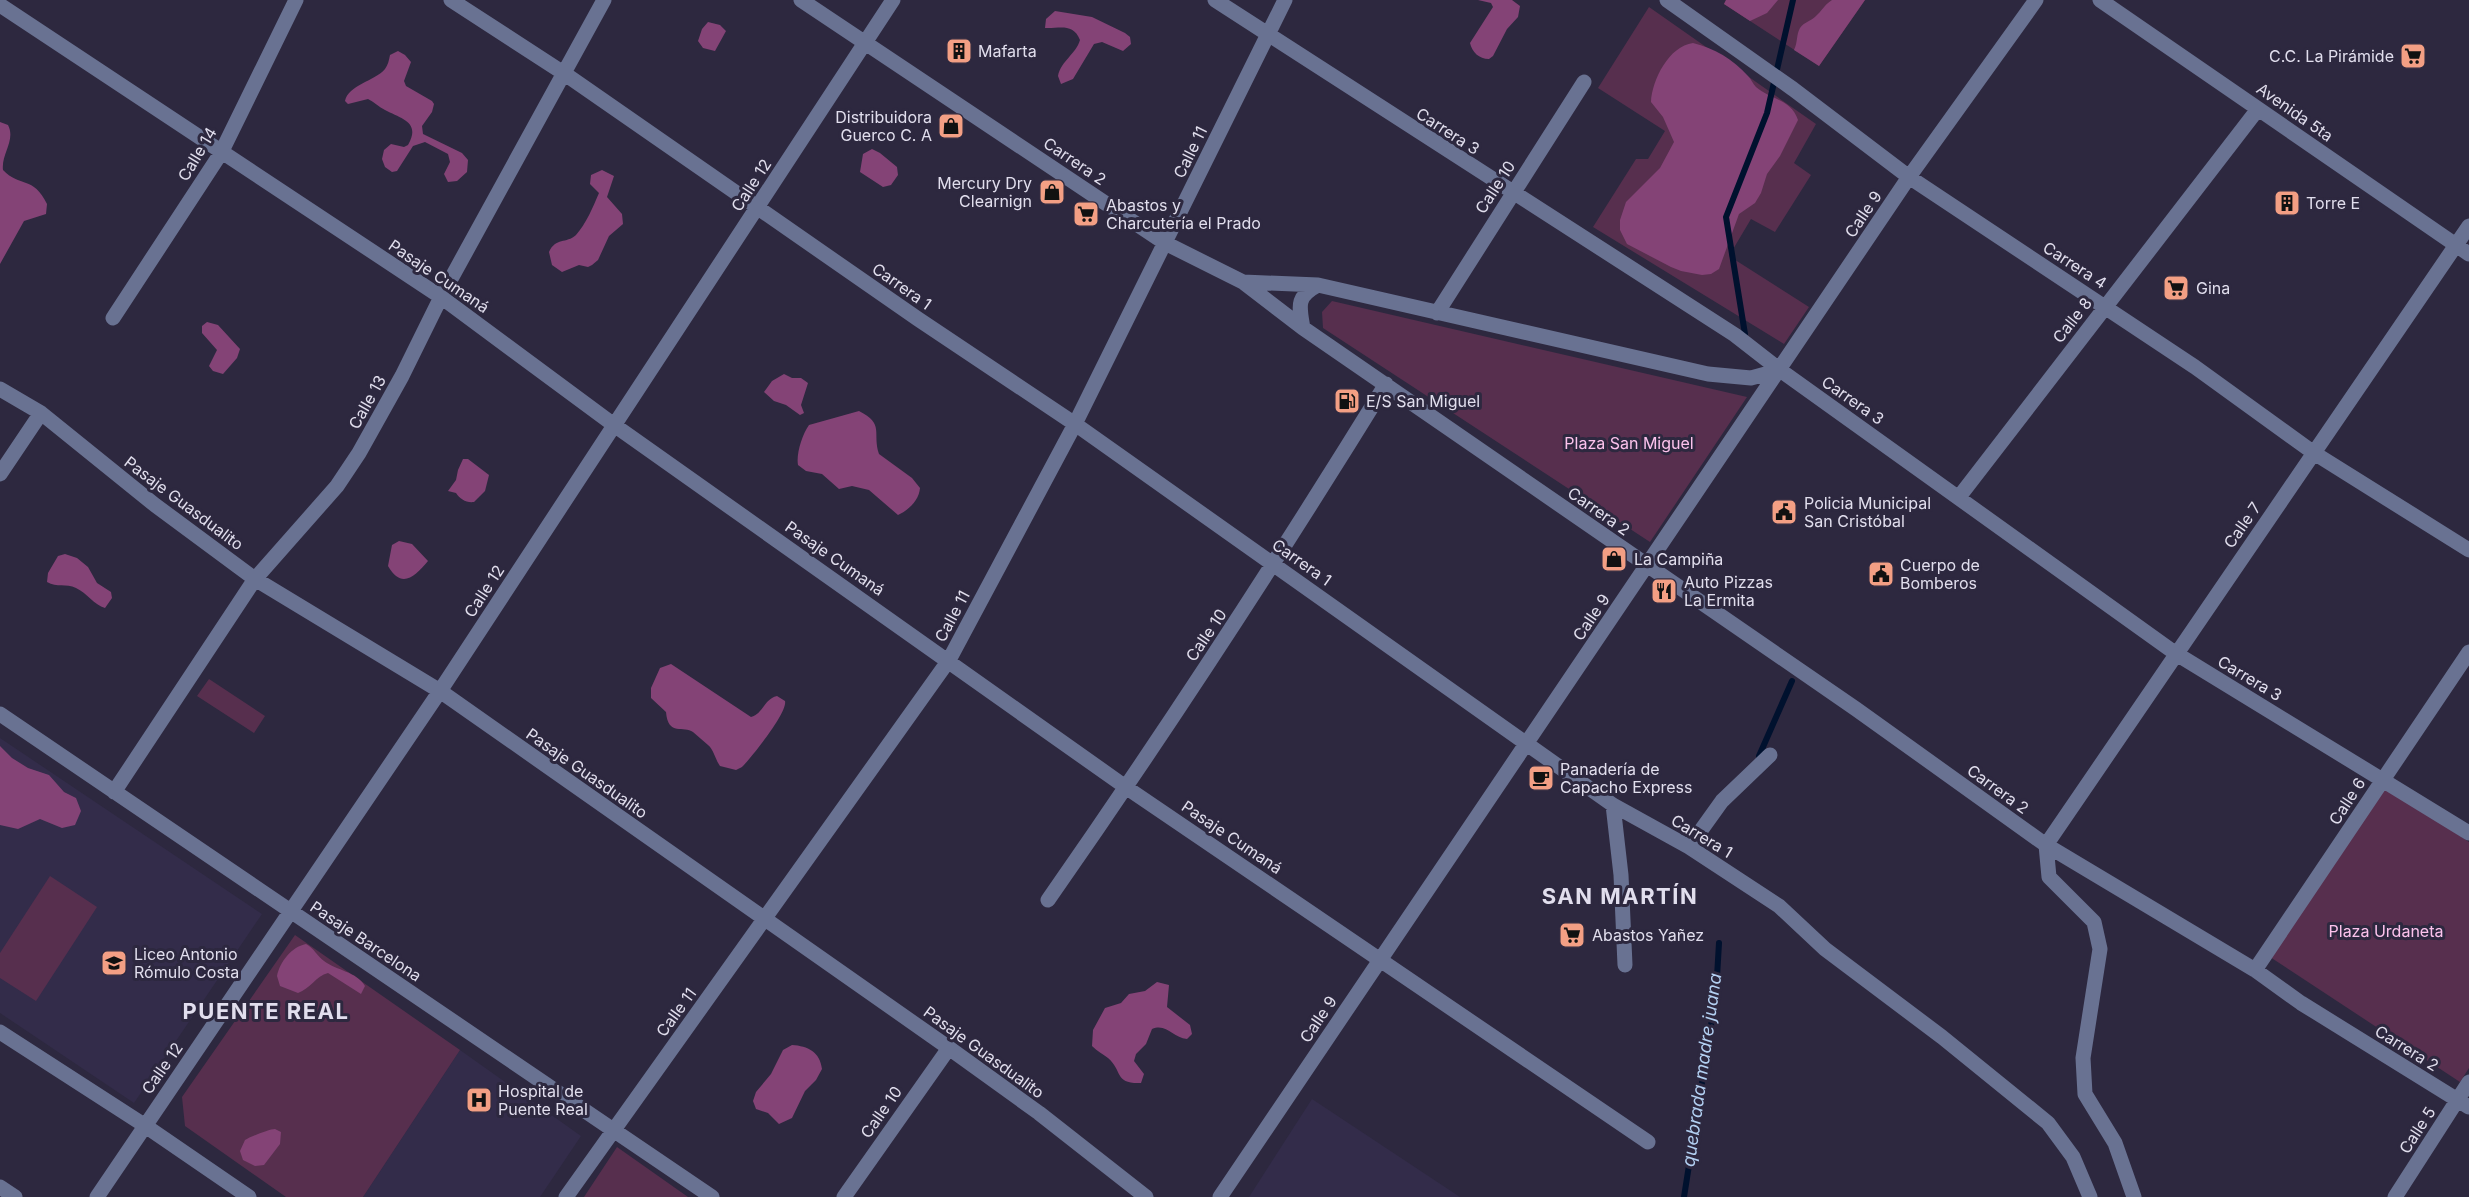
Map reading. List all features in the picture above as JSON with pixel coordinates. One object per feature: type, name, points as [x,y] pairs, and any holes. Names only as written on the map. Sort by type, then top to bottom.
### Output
[{"type":"street","name":"Calle 14","points":[[113,318],[220,153],[296,0]]},
{"type":"street","name":"Carrera 1","points":[[451,0],[565,74],[918,319],[1075,424],[1613,805],[1689,847],[1779,906],[1825,949],[1942,1037],[2048,1123],[2073,1157],[2090,1197]]},
{"type":"street","name":"Calle 13","points":[[114,792],[255,579],[337,486],[359,453],[402,376],[441,297],[604,0]]},
{"type":"street","name":"Carrera 2","points":[[801,0],[1165,243],[1243,282],[1303,328],[1856,709],[2046,845],[2254,970],[2301,1003],[2463,1104]]},
{"type":"street","name":"Calle 12","points":[[97,1197],[440,691],[893,0]]},
{"type":"street","name":"Carrera 3","points":[[1215,0],[1735,335],[1780,370],[2175,653],[2469,833]]},
{"type":"street","name":"Calle 11","points":[[566,1197],[949,660],[1075,424],[1285,0]]},
{"type":"street","name":"Carrera 4","points":[[1667,0],[1793,89],[1909,177],[2195,367],[2314,453],[2469,550]]},
{"type":"street","name":"Calle 9","points":[[1220,1197],[1909,177],[2036,0]]},
{"type":"street","name":"Avenida 5ta","points":[[2100,0],[2469,254]]},
{"type":"street","name":"Pasaje Cumaná","points":[[0,5],[220,153],[441,297],[614,425],[1127,788],[1381,958],[1648,1142]]},
{"type":"street","name":"Calle 10","points":[[1437,313],[1584,82]]},
{"type":"street","name":"Calle 8","points":[[1959,497],[2258,109]]},
{"type":"street","name":"Calle 7","points":[[2046,845],[2175,653],[2469,226]]},
{"type":"street","points":[[1243,282],[1318,285],[1708,374],[1751,378],[1780,370]]},
{"type":"street","points":[[1303,328],[1299,307],[1302,298],[1318,285]]},
{"type":"street","name":"Calle 10","points":[[1048,900],[1127,788],[1275,564],[1386,384]]},
{"type":"street","name":"Pasaje Guasdualito","points":[[0,389],[41,413],[154,505],[255,579],[440,691],[949,1048],[1039,1113],[1146,1197]]},
{"type":"street","points":[[0,474],[41,413]]},
{"type":"street","name":"Calle 6","points":[[2254,970],[2469,652]]},
{"type":"street","name":"Pasaje Barcelona","points":[[0,714],[712,1197]]},
{"type":"street","points":[[1689,847],[1722,801],[1770,755]]},
{"type":"street","points":[[1613,805],[1621,875],[1625,965]]},
{"type":"street","points":[[2046,845],[2049,877],[2094,922],[2100,949],[2083,1058],[2085,1094],[2115,1143],[2134,1197]]},
{"type":"street","points":[[0,1032],[144,1125],[249,1197]]},
{"type":"street","name":"Calle 10","points":[[843,1197],[949,1048]]},
{"type":"street","name":"Calle 5","points":[[2395,1197],[2463,1104],[2469,1082]]},
{"type":"street","points":[[0,1187],[15,1197]]},
{"type":"shaded area","points":[[1478,0],[1512,0],[1520,6],[1518,17],[1507,29],[1493,56],[1489,59],[1476,54],[1470,43],[1493,7],[1491,3]]},
{"type":"shaded area","points":[[1726,0],[1778,0],[1767,13],[1750,21],[1724,4]]},
{"type":"shaded area","points":[[1832,0],[1865,0],[1819,66],[1794,50],[1803,24],[1816,16]]},
{"type":"shaded area","points":[[1055,11],[1092,17],[1125,33],[1130,37],[1131,44],[1123,51],[1102,42],[1094,44],[1073,79],[1061,84],[1058,76],[1060,71],[1080,40],[1077,34],[1069,29],[1045,28],[1046,19]]},
{"type":"shaded area","points":[[708,22],[720,25],[726,31],[715,51],[703,48],[698,41],[702,29]]},
{"type":"shaded area","points":[[1693,43],[1730,59],[1756,87],[1791,108],[1798,120],[1780,156],[1767,174],[1755,203],[1739,214],[1719,269],[1711,274],[1702,275],[1671,267],[1627,244],[1620,230],[1620,220],[1626,202],[1660,168],[1674,142],[1663,117],[1651,102],[1658,74],[1676,50]]},
{"type":"shaded area","points":[[398,51],[411,62],[404,81],[406,86],[434,104],[432,112],[422,126],[423,134],[462,153],[468,160],[467,172],[457,181],[448,182],[444,174],[450,162],[448,154],[425,142],[413,146],[397,171],[392,172],[385,167],[382,159],[384,150],[391,144],[404,147],[408,145],[411,126],[368,99],[348,104],[345,101],[356,87],[381,73],[388,64],[390,55]]},
{"type":"shaded area","points":[[0,122],[8,125],[10,131],[3,170],[15,179],[37,189],[47,204],[46,214],[24,221],[0,264]]},
{"type":"shaded area","points":[[872,149],[897,167],[898,175],[891,185],[883,187],[860,172],[863,154]]},
{"type":"shaded area","points":[[602,170],[614,176],[607,197],[622,214],[623,224],[609,236],[598,260],[592,265],[588,267],[579,265],[562,272],[552,265],[549,252],[558,242],[576,235],[583,226],[599,193],[590,184],[591,175]]},
{"type":"shaded area","points":[[207,322],[218,325],[240,349],[237,358],[223,374],[213,371],[209,366],[217,350],[202,333],[202,326]]},
{"type":"shaded area","points":[[784,374],[792,378],[801,378],[808,383],[801,405],[804,413],[800,415],[786,405],[774,401],[764,392],[772,381]]},
{"type":"shaded area","points":[[859,411],[875,425],[879,454],[912,478],[920,488],[913,504],[898,515],[869,490],[852,486],[839,489],[822,474],[806,471],[798,465],[800,445],[809,425]]},
{"type":"shaded area","points":[[463,459],[468,459],[489,475],[485,491],[474,502],[461,499],[456,493],[448,491],[456,480]]},
{"type":"shaded area","points":[[399,541],[412,544],[428,561],[413,576],[403,579],[393,573],[388,566],[392,545]]},
{"type":"shaded area","points":[[65,554],[77,558],[88,567],[97,583],[111,592],[112,598],[105,608],[76,588],[47,582],[48,573],[58,556]]},
{"type":"shaded area","points":[[671,664],[751,717],[777,696],[785,701],[781,715],[742,767],[736,770],[720,766],[708,745],[693,732],[670,725],[666,712],[651,698],[651,688],[660,668]]},
{"type":"shaded area","name":"Liceo Antonio Rómulo Costa","points":[[0,738],[262,914],[134,1103],[0,1013]]},
{"type":"shaded area","points":[[0,746],[12,758],[28,768],[49,775],[64,792],[76,798],[81,811],[75,825],[62,828],[40,819],[18,829],[0,825]]},
{"type":"shaded area","points":[[306,944],[324,961],[357,977],[365,986],[361,994],[328,973],[298,993],[280,986],[277,976],[284,961],[296,948]]},
{"type":"shaded area","points":[[1157,982],[1169,985],[1167,1007],[1190,1025],[1192,1034],[1187,1039],[1166,1029],[1152,1029],[1146,1044],[1136,1054],[1134,1061],[1144,1074],[1141,1083],[1132,1083],[1123,1079],[1113,1063],[1092,1046],[1093,1030],[1105,1008],[1121,1003],[1129,994],[1145,991]]},
{"type":"shaded area","points":[[792,1045],[803,1047],[816,1054],[822,1069],[816,1080],[805,1091],[792,1118],[779,1124],[768,1113],[756,1109],[753,1101],[756,1092],[771,1074],[783,1050]]},
{"type":"shaded area","name":"Hospital de Puente Real","points":[[460,1050],[581,1136],[540,1197],[363,1197]]},
{"type":"shaded area","points":[[1312,1099],[1460,1197],[1249,1197]]},
{"type":"shaded area","points":[[275,1129],[281,1132],[280,1144],[264,1165],[255,1166],[243,1160],[240,1151],[245,1140]]},
{"type":"green space","points":[[1726,0],[1865,0],[1819,66],[1724,4]]},
{"type":"green space","points":[[1649,7],[1816,124],[1794,163],[1811,175],[1775,232],[1751,219],[1729,256],[1809,307],[1784,344],[1593,227],[1636,159],[1648,159],[1665,131],[1598,88]]},
{"type":"green space","name":"Plaza San Miguel","points":[[1332,301],[1747,397],[1650,542],[1323,328],[1322,312]]},
{"type":"green space","points":[[209,679],[265,716],[254,733],[197,696]]},
{"type":"green space","name":"Plaza Urdaneta","points":[[2383,785],[2469,842],[2469,1068],[2460,1082],[2270,957]]},
{"type":"green space","points":[[50,876],[97,907],[36,1001],[0,978],[0,953]]},
{"type":"green space","points":[[295,935],[460,1050],[363,1197],[286,1197],[185,1126],[182,1097]]},
{"type":"green space","points":[[617,1147],[688,1197],[584,1197]]},
{"type":"waterway","name":"quebrada madre juana","points":[[1745,334],[1726,217],[1767,113],[1793,0]]},
{"type":"waterway","name":"quebrada madre juana","points":[[1759,756],[1792,681]]},
{"type":"waterway","name":"quebrada madre juana","points":[[1684,1197],[1716,994],[1719,943]]},
{"type":"place","name":"Mafarta","points":[[959,51]]},
{"type":"place","name":"C.C. La Pirámide","points":[[2413,56]]},
{"type":"place","name":"Distribuidora Guerco C. A","points":[[951,126]]},
{"type":"place","name":"Mercury Dry Clearnign","points":[[1052,192]]},
{"type":"place","name":"Torre E","points":[[2287,203]]},
{"type":"place","name":"Abastos y Charcutería el Prado","points":[[1086,214]]},
{"type":"place","name":"Gina","points":[[2176,288]]},
{"type":"place","name":"E/S San Miguel","points":[[1347,401]]},
{"type":"place","name":"Policia Municipal San Cristóbal","points":[[1784,512]]},
{"type":"place","name":"La Campiña","points":[[1614,559]]},
{"type":"place","name":"Cuerpo de Bomberos","points":[[1881,574]]},
{"type":"place","name":"Auto Pizzas La Ermita","points":[[1664,591]]},
{"type":"place","name":"Panadería de Capacho Express","points":[[1541,778]]},
{"type":"place","name":"Abastos Yañez","points":[[1572,935]]},
{"type":"place","name":"Liceo Antonio Rómulo Costa","points":[[114,963]]},
{"type":"place","name":"Hospital de Puente Real","points":[[479,1100]]},
{"type":"district","name":"SAN MARTÍN","points":[[1620,896]]},
{"type":"district","name":"PUENTE REAL","points":[[266,1011]]}]
